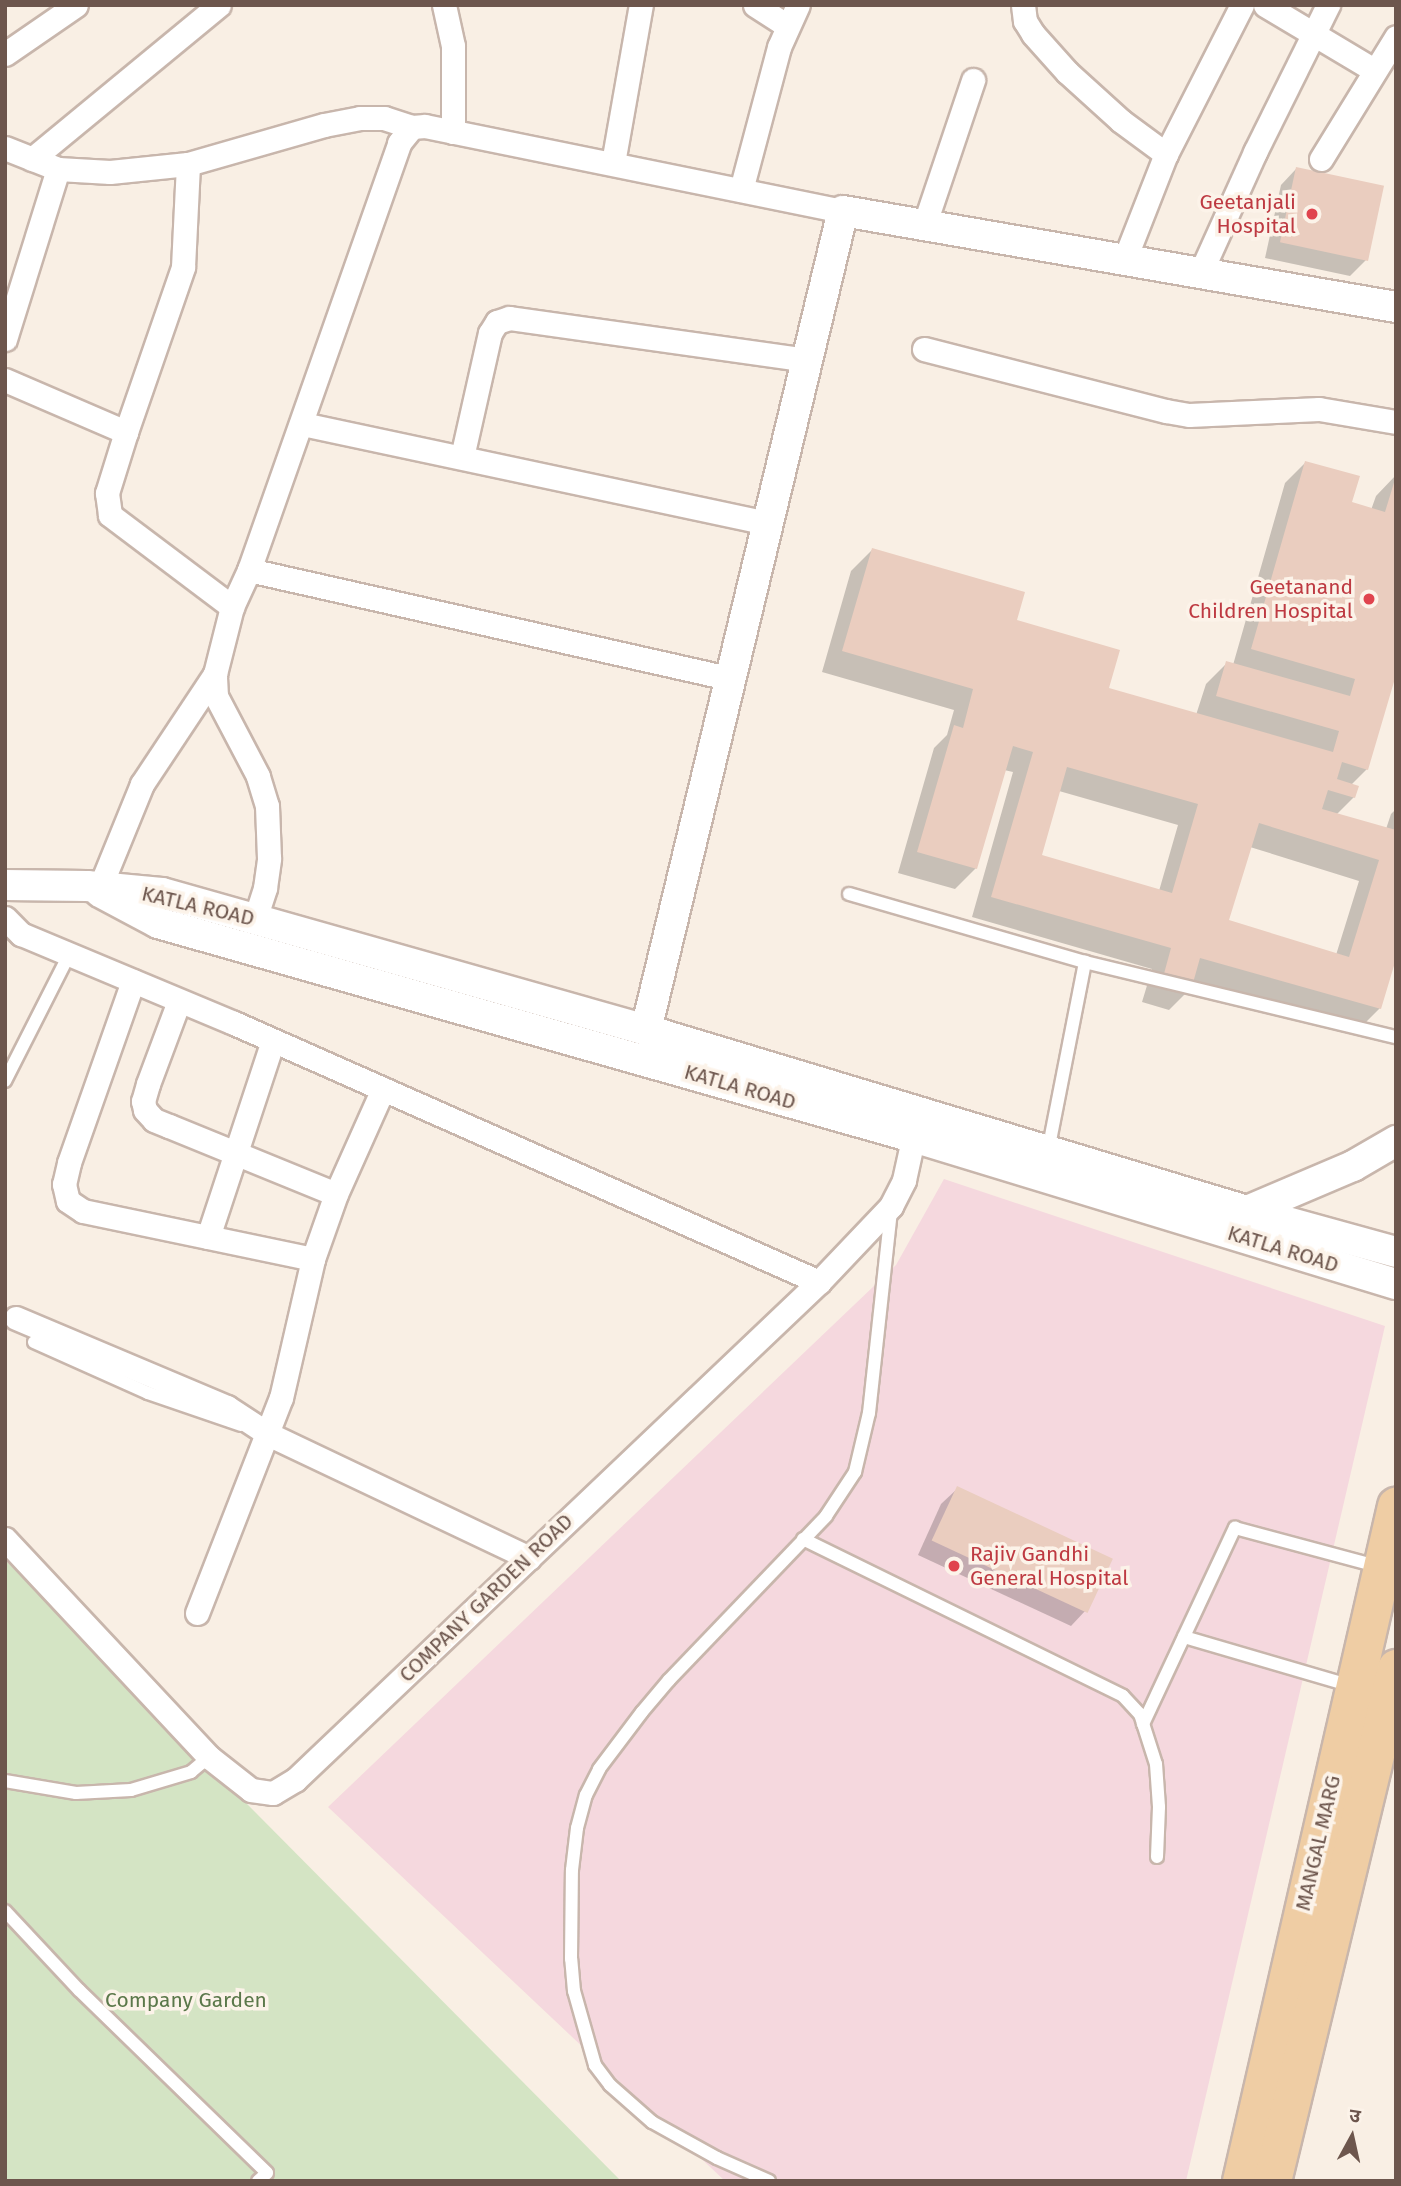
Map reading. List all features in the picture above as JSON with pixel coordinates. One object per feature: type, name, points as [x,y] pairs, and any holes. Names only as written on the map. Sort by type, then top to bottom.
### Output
[{"type":"main road","name":"MANGAL MARG","points":[[1241,2181],[1396,1506]]},
{"type":"main road","name":"MANGAL MARG","points":[[1272,2181],[1396,1668]]},
{"type":"street","points":[[5,54],[76,5]]},
{"type":"street","points":[[32,159],[219,5]]},
{"type":"street","points":[[444,5],[453,46],[453,132]]},
{"type":"street","points":[[613,163],[641,5]]},
{"type":"street","points":[[755,5],[787,26]]},
{"type":"street","points":[[741,190],[773,66],[787,26],[799,5]]},
{"type":"street","points":[[1023,5],[1025,21],[1033,34],[1067,72],[1121,121],[1166,154]]},
{"type":"street","points":[[1124,261],[1166,154],[1242,5]]},
{"type":"street","points":[[1265,5],[1374,70]]},
{"type":"street","points":[[1200,274],[1255,152],[1328,5]]},
{"type":"street","points":[[1321,159],[1396,37]]},
{"type":"street","points":[[924,226],[973,80]]},
{"type":"street","points":[[5,148],[58,169],[110,172],[188,164],[324,125],[360,118],[384,118],[412,127],[425,126],[843,211],[1396,307]]},
{"type":"street","points":[[255,919],[265,888],[268,858],[267,806],[258,776],[216,696],[215,674],[232,607],[249,570],[302,424],[399,143],[412,127]]},
{"type":"street","points":[[188,164],[183,267],[107,493],[110,515],[232,607]]},
{"type":"street","points":[[5,339],[58,169]]},
{"type":"street","points":[[660,1044],[730,678],[843,211]]},
{"type":"street","points":[[462,457],[490,333],[497,322],[509,318],[806,360]]},
{"type":"street","points":[[924,349],[1189,415],[1319,409],[1396,422]]},
{"type":"street","points":[[5,380],[126,432]]},
{"type":"street","points":[[302,424],[767,523]]},
{"type":"street","points":[[249,570],[730,678]]},
{"type":"street","points":[[95,888],[142,784],[215,674]]},
{"type":"street","name":"KATLA ROAD","points":[[5,885],[162,893],[255,919],[1044,1163],[1396,1284]]},
{"type":"street","name":"KATLA ROAD","points":[[95,888],[158,923],[291,960],[660,1044]]},
{"type":"street","points":[[5,918],[21,934],[273,1041],[819,1282]]},
{"type":"street","points":[[291,960],[300,932]]},
{"type":"street","points":[[134,981],[69,1163],[64,1184],[68,1201],[83,1211],[313,1259]]},
{"type":"street","points":[[178,1001],[148,1084],[145,1111],[154,1120],[337,1194]]},
{"type":"street","points":[[208,1237],[273,1041]]},
{"type":"street","points":[[197,1613],[281,1398],[313,1259],[337,1194],[383,1089]]},
{"type":"street","name":"COMPANY GARDEN ROAD","points":[[5,1539],[209,1757],[251,1790],[273,1793],[295,1780],[819,1282],[891,1206],[904,1180],[917,1124]]},
{"type":"street","points":[[1247,1211],[1353,1166],[1396,1141]]},
{"type":"street","name":"KATLA ROAD","points":[[1044,1163],[1247,1211],[1396,1252]]},
{"type":"street","points":[[16,1318],[227,1407],[268,1434],[529,1558]]},
{"type":"lane","points":[[849,894],[1085,962],[1396,1037]]},
{"type":"lane","points":[[5,1081],[70,953]]},
{"type":"lane","points":[[1044,1163],[1085,962]]},
{"type":"lane","points":[[769,2181],[717,2158],[652,2122],[610,2085],[595,2065],[574,1991],[571,1959],[572,1870],[580,1817],[586,1796],[599,1769],[668,1680],[840,1498],[855,1472],[862,1449],[876,1359],[891,1206]]},
{"type":"lane","points":[[34,1342],[148,1393],[268,1434]]},
{"type":"lane","points":[[1143,1724],[1235,1528],[1369,1564]]},
{"type":"lane","points":[[803,1539],[1124,1696],[1140,1714],[1156,1764],[1159,1807],[1157,1857]]},
{"type":"lane","points":[[1184,1637],[1354,1686]]},
{"type":"lane","points":[[5,1781],[76,1793],[131,1790],[191,1772],[209,1757]]},
{"type":"lane","points":[[5,1911],[79,1990],[267,2173],[258,2181]]},
{"type":"shaded area","name":"Rajiv Gandhi General Hospital","points":[[944,1179],[1385,1326],[1186,2181],[725,2181],[328,1807],[896,1265]]},
{"type":"green space","name":"Company Garden","points":[[5,1560],[621,2181],[5,2181]]},
{"type":"building","points":[[1296,167],[1384,186],[1368,261],[1280,242]]},
{"type":"building","points":[[1305,461],[1360,476],[1352,502],[1385,512],[1396,476],[1396,675],[1368,770],[1342,762],[1337,779],[1359,786],[1355,798],[1328,790],[1322,809],[1396,830],[1396,959],[1381,1009],[1200,958],[1191,990],[1162,981],[1171,948],[991,897],[1033,752],[1013,746],[977,869],[917,852],[954,725],[963,728],[973,689],[842,651],[872,548],[1025,592],[1017,620],[1120,650],[1109,688],[1333,752],[1339,731],[1216,696],[1226,661],[1350,696],[1355,679],[1251,649]],"holes":[[[1067,767],[1198,804],[1172,893],[1042,855]],[[1259,823],[1379,860],[1349,957],[1229,920]]]},
{"type":"building","points":[[957,1486],[1113,1559],[1088,1613],[932,1540]]},
{"type":"place","name":"Geetanjali Hospital","points":[[1312,214]]},
{"type":"place","name":"Geetanand Children Hospital","points":[[1369,599]]},
{"type":"place","name":"Rajiv Gandhi General Hospital","points":[[954,1566]]}]
